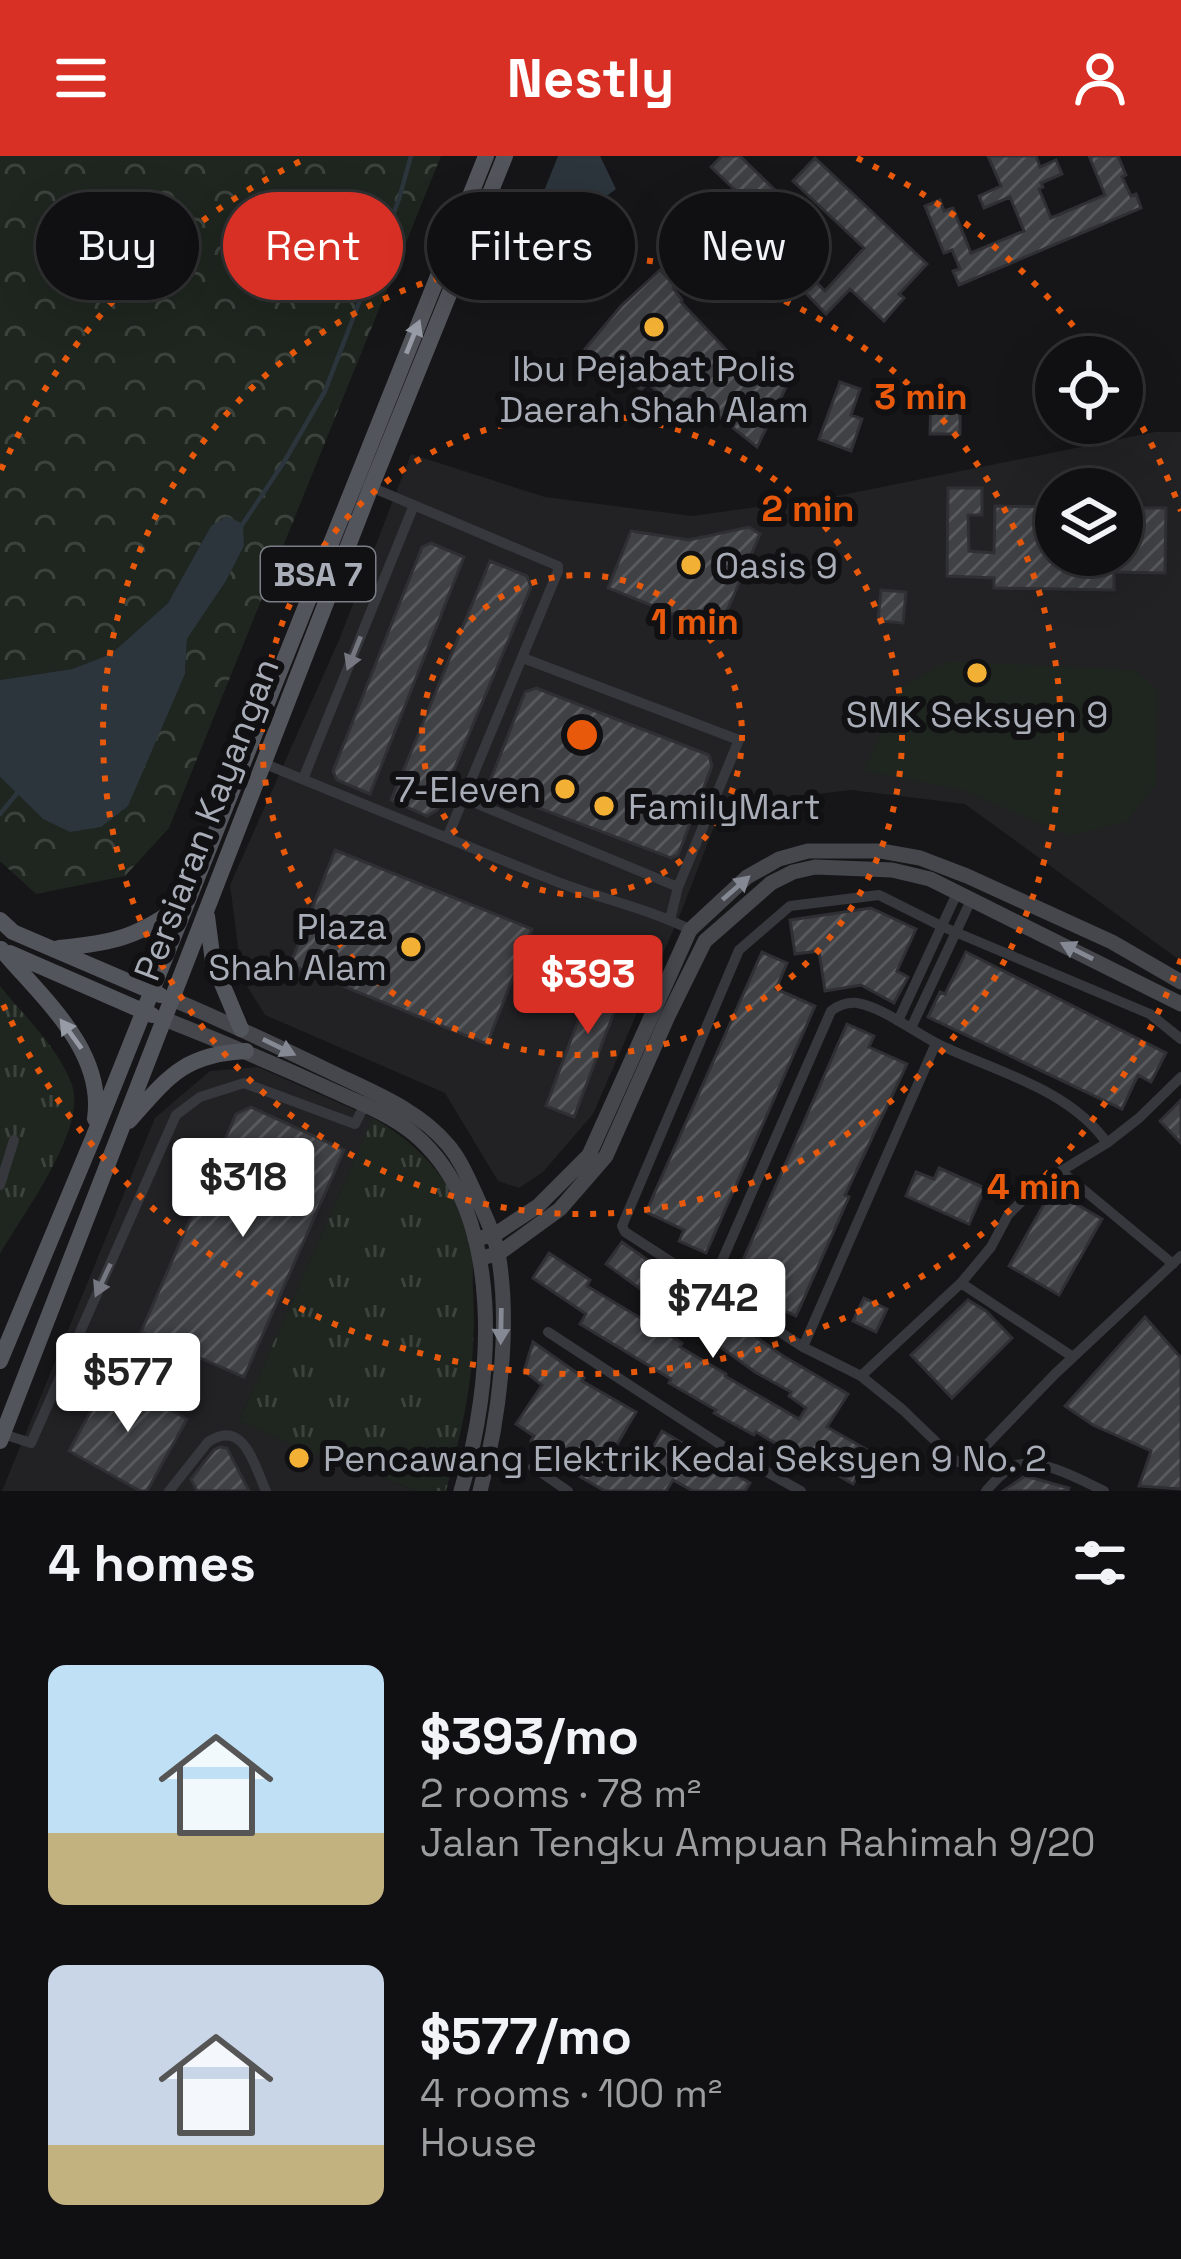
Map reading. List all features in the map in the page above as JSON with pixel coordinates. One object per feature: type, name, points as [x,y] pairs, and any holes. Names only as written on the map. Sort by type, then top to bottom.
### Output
[{"type":"main road","name":"Persiaran Kayangan","points":[[0,1361],[486,156]]},
{"type":"main road","name":"Persiaran Kayangan","points":[[2,1437],[370,487],[506,156]]},
{"type":"main road","points":[[52,949],[112,943],[156,925],[186,901]]},
{"type":"main road","points":[[207,909],[213,962],[242,1029]]},
{"type":"main road","points":[[0,920],[13,932],[172,999]]},
{"type":"main road","points":[[1,948],[164,1019]]},
{"type":"main road","points":[[1,948],[76,1038],[88,1060],[98,1102],[93,1138]]},
{"type":"main road","points":[[117,1134],[187,1064],[218,1053],[246,1051]]},
{"type":"street","points":[[370,487],[558,566],[447,838]]},
{"type":"street","points":[[303,779],[414,505]]},
{"type":"street","points":[[523,658],[739,740],[678,887],[670,920]]},
{"type":"street","points":[[263,763],[578,889],[670,920],[705,941]]},
{"type":"street","points":[[463,798],[678,887]]},
{"type":"street","points":[[476,1239],[494,1235],[538,1206],[589,1156],[690,930],[747,877],[779,859],[808,850],[881,851],[920,858],[1112,942],[1181,982]]},
{"type":"street","points":[[480,1258],[498,1254],[560,1209],[606,1156],[705,941],[770,884],[794,872],[815,867],[892,870],[930,879],[1181,1004]]},
{"type":"street","points":[[1061,1171],[1177,1260],[972,1460],[964,1462],[957,1462],[861,1376],[803,1347],[622,1226],[739,950],[790,907],[879,895],[1150,1014],[1181,1040]]},
{"type":"street","points":[[898,1021],[941,926],[965,895]]},
{"type":"street","points":[[911,1028],[957,932],[965,895]]},
{"type":"street","points":[[172,999],[242,1029],[368,1098],[432,1151],[460,1198],[480,1258],[485,1322],[478,1417],[461,1491]]},
{"type":"street","points":[[710,1288],[832,1011],[844,1004],[859,1004],[1043,1090],[1084,1115],[1107,1143]]},
{"type":"street","points":[[164,1019],[414,1115],[459,1159],[498,1254],[500,1359],[480,1491]]},
{"type":"street","points":[[803,1347],[936,1043]]},
{"type":"street","points":[[861,1376],[961,1283],[1024,1199],[1107,1143],[1181,1077]]},
{"type":"street","points":[[2,1437],[32,1443],[176,1115],[200,1097],[244,1083],[355,1124],[368,1098]]},
{"type":"street","points":[[0,1184],[14,1140]]},
{"type":"street","points":[[961,1283],[1073,1357]]},
{"type":"street","points":[[548,1332],[738,1456],[801,1491]]},
{"type":"street","points":[[169,1491],[214,1437],[237,1437],[245,1445],[266,1491]]},
{"type":"street","points":[[986,1491],[1019,1464],[1073,1476],[1104,1491]]},
{"type":"street","points":[[533,1467],[568,1491]]},
{"type":"shaded area","points":[[558,156],[600,156],[616,189],[612,192],[544,192]]},
{"type":"shaded area","points":[[1181,432],[1181,961],[965,804],[851,790],[772,799],[715,824],[593,1114],[543,1172],[519,1188],[498,1181],[445,1093],[265,1015],[242,978],[230,885],[339,640],[411,454],[545,497],[692,516],[842,495],[1095,444],[1143,444],[1143,434]]},
{"type":"shaded area","points":[[227,516],[243,524],[244,546],[187,639],[185,674],[128,806],[101,827],[70,832],[43,819],[0,777],[0,680],[72,669],[111,654],[168,603],[211,526]]},
{"type":"shaded area","points":[[258,1067],[373,1118],[239,1421],[415,1491],[2,1491],[155,1118],[210,1071]]},
{"type":"green space","points":[[0,156],[441,156],[403,250],[403,192],[223,192],[223,300],[383,300],[169,828],[125,876],[36,894],[0,861],[0,777],[43,819],[164,719],[185,674],[187,639],[244,546],[211,526],[168,603],[111,654],[72,669],[0,680]]},
{"type":"green space","points":[[947,661],[1135,670],[1157,689],[1156,784],[1127,822],[1068,836],[963,790],[864,771],[901,687]]},
{"type":"green space","points":[[0,986],[59,1058],[72,1085],[74,1104],[62,1148],[0,1254]]},
{"type":"green space","points":[[373,1118],[407,1141],[436,1171],[458,1205],[471,1245],[471,1368],[446,1491],[415,1491],[239,1421]]},
{"type":"building","points":[[722,156],[740,156],[776,191],[733,192],[711,167]]},
{"type":"building","points":[[988,156],[1036,156],[1040,167],[1056,160],[1062,174],[1041,183],[1039,189],[1051,218],[1105,195],[1089,156],[1118,156],[1126,175],[1122,177],[1141,208],[959,285],[953,271],[960,269],[952,250],[944,253],[925,206],[940,200],[944,211],[953,208],[971,253],[1024,231],[1010,197],[984,208],[979,196],[1001,186]]},
{"type":"building","points":[[815,158],[927,264],[899,294],[904,298],[884,321],[850,289],[826,314],[813,300],[829,300],[829,287],[864,248],[829,215],[829,192],[805,192],[793,181]]},
{"type":"building","name":"Ibu Pejabat Polis Daerah Shah Alam","points":[[659,271],[659,300],[682,300],[748,373],[757,362],[789,381],[757,447],[692,395],[678,411],[648,383],[641,390],[624,373],[617,379],[585,349],[621,306],[635,300],[635,293]]},
{"type":"building","points":[[840,382],[860,389],[851,415],[862,419],[851,451],[819,439]]},
{"type":"building","points":[[931,398],[960,398],[960,434],[930,434]]},
{"type":"building","points":[[948,488],[982,488],[982,515],[968,515],[969,551],[994,553],[995,506],[1035,507],[1035,576],[1114,576],[1114,590],[994,588],[994,578],[947,576]]},
{"type":"building","points":[[1143,508],[1166,508],[1165,573],[1143,573]]},
{"type":"building","points":[[749,527],[760,534],[718,632],[608,588],[631,531],[689,540]]},
{"type":"building","points":[[431,543],[464,557],[370,794],[337,780],[333,771],[422,547]]},
{"type":"building","points":[[490,561],[527,576],[531,587],[437,810],[427,816],[391,800]]},
{"type":"building","points":[[881,590],[906,592],[903,623],[878,621]]},
{"type":"building","points":[[536,688],[709,755],[712,766],[678,855],[671,858],[494,791],[490,781],[525,692]]},
{"type":"building","name":"Plaza Shah Alam","points":[[335,850],[532,929],[487,1044],[290,965]]},
{"type":"building","points":[[871,908],[916,929],[897,971],[908,977],[894,1003],[861,985],[825,991],[819,951],[795,954],[790,920]]},
{"type":"building","points":[[762,952],[787,963],[776,989],[815,1006],[706,1253],[679,1241],[684,1230],[646,1212]]},
{"type":"building","points":[[966,952],[1166,1053],[1151,1082],[1138,1075],[1122,1109],[928,1017]]},
{"type":"building","points":[[602,957],[631,968],[574,1117],[546,1106]]},
{"type":"building","points":[[847,1024],[874,1036],[869,1047],[907,1064],[845,1195],[849,1197],[796,1316],[768,1303],[773,1293],[736,1276]]},
{"type":"building","points":[[1181,1100],[1181,1143],[1160,1121]]},
{"type":"building","points":[[251,1107],[344,1150],[244,1377],[141,1332],[236,1114]]},
{"type":"building","points":[[939,1168],[985,1188],[969,1224],[906,1196],[916,1172],[934,1179]]},
{"type":"building","points":[[1052,1190],[1102,1219],[1059,1295],[1009,1266]]},
{"type":"building","points":[[622,1242],[783,1356],[848,1394],[827,1427],[871,1452],[853,1484],[714,1413],[716,1410],[669,1383],[671,1379],[580,1324],[586,1314],[533,1278],[549,1253],[590,1280],[587,1286],[799,1419],[806,1408],[789,1396],[791,1392],[755,1372],[606,1264]]},
{"type":"building","points":[[864,1298],[887,1309],[876,1332],[853,1321]]},
{"type":"building","points":[[968,1300],[1012,1338],[952,1398],[911,1355]]},
{"type":"building","points":[[1145,1317],[1181,1358],[1181,1489],[1139,1486],[1151,1451],[1093,1425],[1065,1406]]},
{"type":"building","points":[[533,1342],[582,1381],[636,1412],[612,1453],[641,1469],[662,1431],[750,1483],[745,1491],[693,1491],[673,1480],[666,1491],[605,1491],[556,1463],[558,1459],[516,1424],[542,1385],[524,1371]]},
{"type":"building","points":[[110,1376],[187,1419],[147,1491],[69,1451]]},
{"type":"building","points":[[220,1447],[227,1448],[249,1491],[197,1491],[191,1479]]},
{"type":"building","points":[[1025,1476],[1069,1488],[1003,1491]]},
{"type":"waterway","points":[[242,525],[325,391],[411,156]]},
{"type":"waterway","points":[[0,814],[18,792]]},
{"type":"place","name":"Ibu Pejabat Polis Daerah Shah Alam","points":[[654,327]]},
{"type":"place","name":"Oasis 9","points":[[691,565]]},
{"type":"place","name":"SMK Seksyen 9","points":[[977,673]]},
{"type":"place","name":"7-Eleven","points":[[565,789]]},
{"type":"place","name":"FamilyMart","points":[[604,806]]},
{"type":"place","name":"Plaza Shah Alam","points":[[411,947]]},
{"type":"place","name":"Pencawang Elektrik Kedai Seksyen 9 No. 2","points":[[299,1458]]}]
